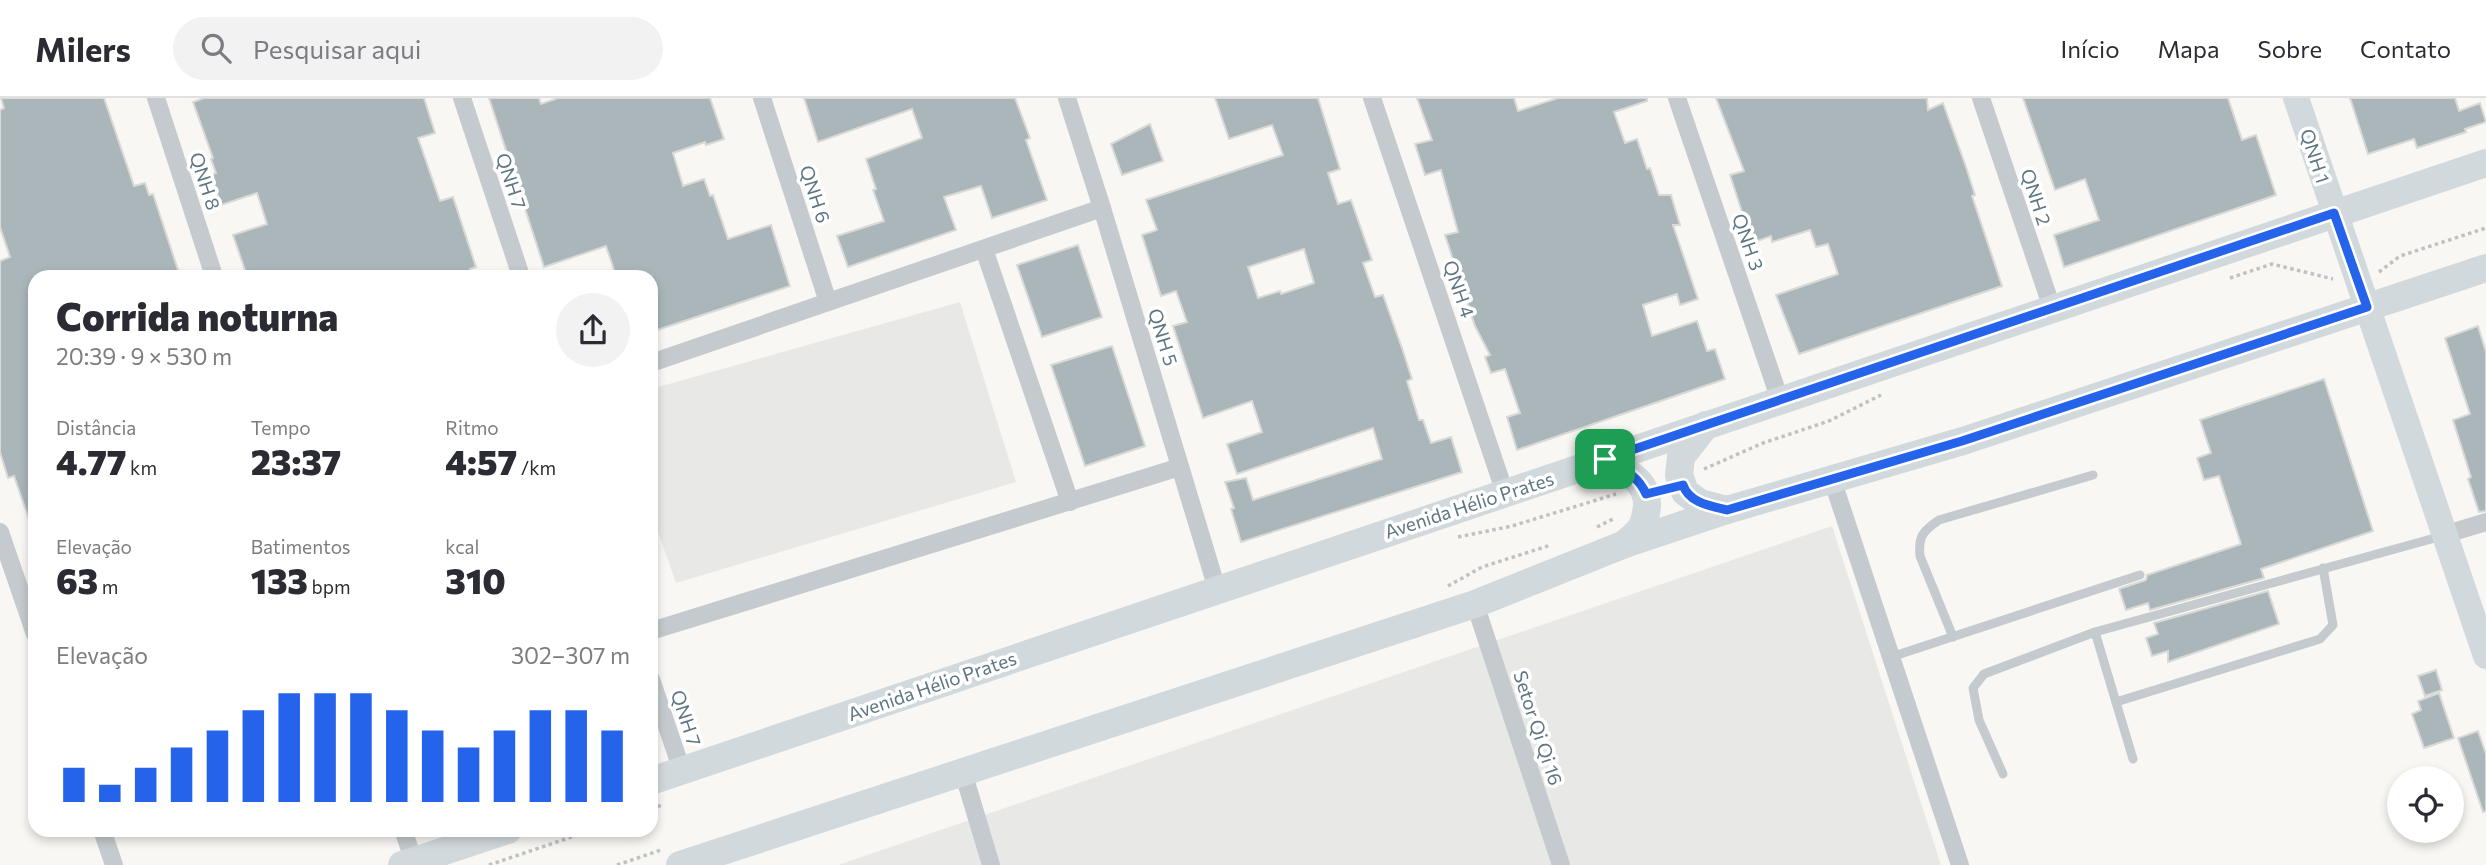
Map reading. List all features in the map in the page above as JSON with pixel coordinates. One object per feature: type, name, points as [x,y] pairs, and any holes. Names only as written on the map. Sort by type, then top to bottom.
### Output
[{"type":"main road","name":"Avenida Hélio Prates","points":[[658,792],[681,771],[2486,163]]},
{"type":"main road","points":[[680,865],[1475,604],[1625,544],[1727,510],[1962,441],[2363,296],[2486,268]]},
{"type":"main road","points":[[1706,425],[1681,457],[1679,475],[1685,492],[1700,503],[1727,510]]},
{"type":"main road","points":[[1605,459],[1641,483],[1646,494],[1646,516],[1641,528],[1625,544]]},
{"type":"main road","points":[[408,863],[487,837]]},
{"type":"street","name":"QNH 8","points":[[156,98],[212,270]]},
{"type":"street","name":"QNH 7","points":[[461,98],[519,270]]},
{"type":"street","name":"QNH 6","points":[[762,98],[828,302]]},
{"type":"street","name":"QNH 5","points":[[1067,98],[1217,589]]},
{"type":"street","name":"QNH 4","points":[[1372,98],[1505,493]]},
{"type":"street","name":"QNH 3","points":[[1676,98],[1780,400]]},
{"type":"street","name":"QNH 2","points":[[1981,98],[2052,308]]},
{"type":"street","name":"QNH 1","points":[[2295,98],[2486,656]]},
{"type":"street","points":[[658,361],[1102,208]]},
{"type":"street","points":[[984,248],[1070,502]]},
{"type":"street","points":[[658,629],[1180,467]]},
{"type":"street","points":[[1832,479],[1961,865]]},
{"type":"street","points":[[2443,535],[2486,522]]},
{"type":"street","points":[[0,533],[28,614]]},
{"type":"street","name":"Setor Qi Qi 16","points":[[1475,604],[1562,865]]},
{"type":"street","name":"QNH 7","points":[[658,700],[681,771]]},
{"type":"street","points":[[963,772],[991,865]]},
{"type":"street","points":[[104,837],[114,865]]},
{"type":"street","points":[[404,837],[408,863]]},
{"type":"lane","points":[[1953,637],[1920,556],[1919,543],[1925,530],[1939,520],[2093,475]]},
{"type":"lane","points":[[2003,774],[1979,720],[1973,688],[1984,674],[2095,632],[2443,535]]},
{"type":"lane","points":[[2116,702],[2320,639],[2333,625],[2323,568]]},
{"type":"lane","points":[[1891,657],[2140,575]]},
{"type":"lane","points":[[2095,632],[2133,759]]},
{"type":"path","points":[[2219,281],[2272,264],[2363,296],[2400,256],[2486,228]]},
{"type":"path","points":[[1683,485],[1695,483],[1698,472],[1763,443],[1829,421],[1891,389]]},
{"type":"path","points":[[1458,537],[1512,526],[1625,491],[1632,492],[1635,497],[1646,494]]},
{"type":"path","points":[[489,865],[571,837]]},
{"type":"shaded area","points":[[960,302],[1016,482],[676,583],[658,532],[658,387]]},
{"type":"shaded area","points":[[1832,526],[1941,865],[838,865]]},
{"type":"building","points":[[1,98],[104,98],[134,186],[145,183],[149,195],[153,194],[178,270],[28,270],[28,516],[14,476],[8,478],[0,452],[0,261],[10,257],[0,227],[0,110],[4,108]]},
{"type":"building","points":[[204,98],[424,98],[435,133],[418,138],[440,201],[453,197],[476,267],[470,270],[245,270],[233,235],[267,224],[257,193],[221,205],[211,175],[216,173],[211,159],[213,158],[193,102]]},
{"type":"building","points":[[489,98],[539,98],[541,104],[558,98],[710,98],[724,139],[706,145],[705,142],[673,153],[683,186],[704,179],[710,196],[713,195],[728,239],[771,225],[790,286],[658,330],[658,270],[614,270],[606,246],[544,267]]},
{"type":"building","points":[[804,98],[1015,98],[1030,138],[1026,140],[1047,200],[992,218],[981,186],[944,197],[956,230],[848,267],[837,236],[884,221],[866,159],[922,138],[912,109],[818,142]]},
{"type":"building","points":[[1215,98],[1318,98],[1340,169],[1328,173],[1338,204],[1351,200],[1372,260],[1363,263],[1375,297],[1383,295],[1403,351],[1412,379],[1407,381],[1419,420],[1423,420],[1431,443],[1451,437],[1462,472],[1241,542],[1225,482],[1246,478],[1253,500],[1382,459],[1373,428],[1237,474],[1227,444],[1262,432],[1252,401],[1203,418],[1173,326],[1187,322],[1176,291],[1161,296],[1142,235],[1157,230],[1146,200],[1283,155],[1272,125],[1229,139]],"holes":[[[1304,249],[1314,283],[1258,298],[1248,267]]]},
{"type":"building","points":[[1417,98],[1514,98],[1518,111],[1558,98],[1647,98],[1647,101],[1614,112],[1625,143],[1637,139],[1659,195],[1671,195],[1680,225],[1673,225],[1698,299],[1680,305],[1677,294],[1643,305],[1652,336],[1697,321],[1707,351],[1715,349],[1725,379],[1517,450],[1507,417],[1520,413],[1505,369],[1491,373],[1485,357],[1490,355],[1475,326],[1445,235],[1458,232],[1441,170],[1425,175],[1415,144],[1432,140]]},
{"type":"building","points":[[1716,98],[1927,98],[1928,110],[1943,103],[1975,195],[1972,196],[2002,286],[1799,354],[1776,295],[1838,274],[1828,244],[1816,247],[1810,230],[1772,242],[1771,236],[1752,243],[1730,175],[1744,171]]},
{"type":"building","points":[[2023,98],[2228,98],[2242,140],[2256,135],[2276,195],[2064,267],[2054,235],[2099,220],[2085,179],[2055,190]]},
{"type":"building","points":[[2350,98],[2455,98],[2459,111],[2480,103],[2486,122],[2465,129],[2466,132],[2417,148],[2414,139],[2368,154]]},
{"type":"building","points":[[1150,124],[1163,161],[1122,175],[1111,144]]},
{"type":"building","points":[[1078,245],[1102,317],[1042,337],[1017,265]]},
{"type":"building","points":[[2478,326],[2486,352],[2486,511],[2479,512],[2453,420],[2470,414],[2445,338]]},
{"type":"building","points":[[1112,346],[1145,446],[1085,466],[1051,365]]},
{"type":"building","points":[[2324,379],[2373,531],[2261,569],[2264,578],[2150,610],[2148,603],[2126,610],[2119,589],[2146,580],[2147,575],[2241,544],[2219,476],[2204,480],[2197,458],[2211,453],[2200,420]]},
{"type":"building","points":[[2268,591],[2279,624],[2168,662],[2168,651],[2152,656],[2146,638],[2158,634],[2154,623]]},
{"type":"building","points":[[2436,670],[2442,690],[2425,696],[2418,676]]},
{"type":"building","points":[[2439,693],[2454,738],[2424,748],[2412,714],[2421,710],[2418,701]]},
{"type":"building","points":[[2478,731],[2486,754],[2486,811],[2483,812],[2458,738]]},
{"type":"route","points":[[2334,213],[2367,307],[1962,441],[1727,510],[1700,503],[1685,492],[1683,485],[1665,487],[1646,494],[1641,483],[1605,459],[2334,213]]}]
